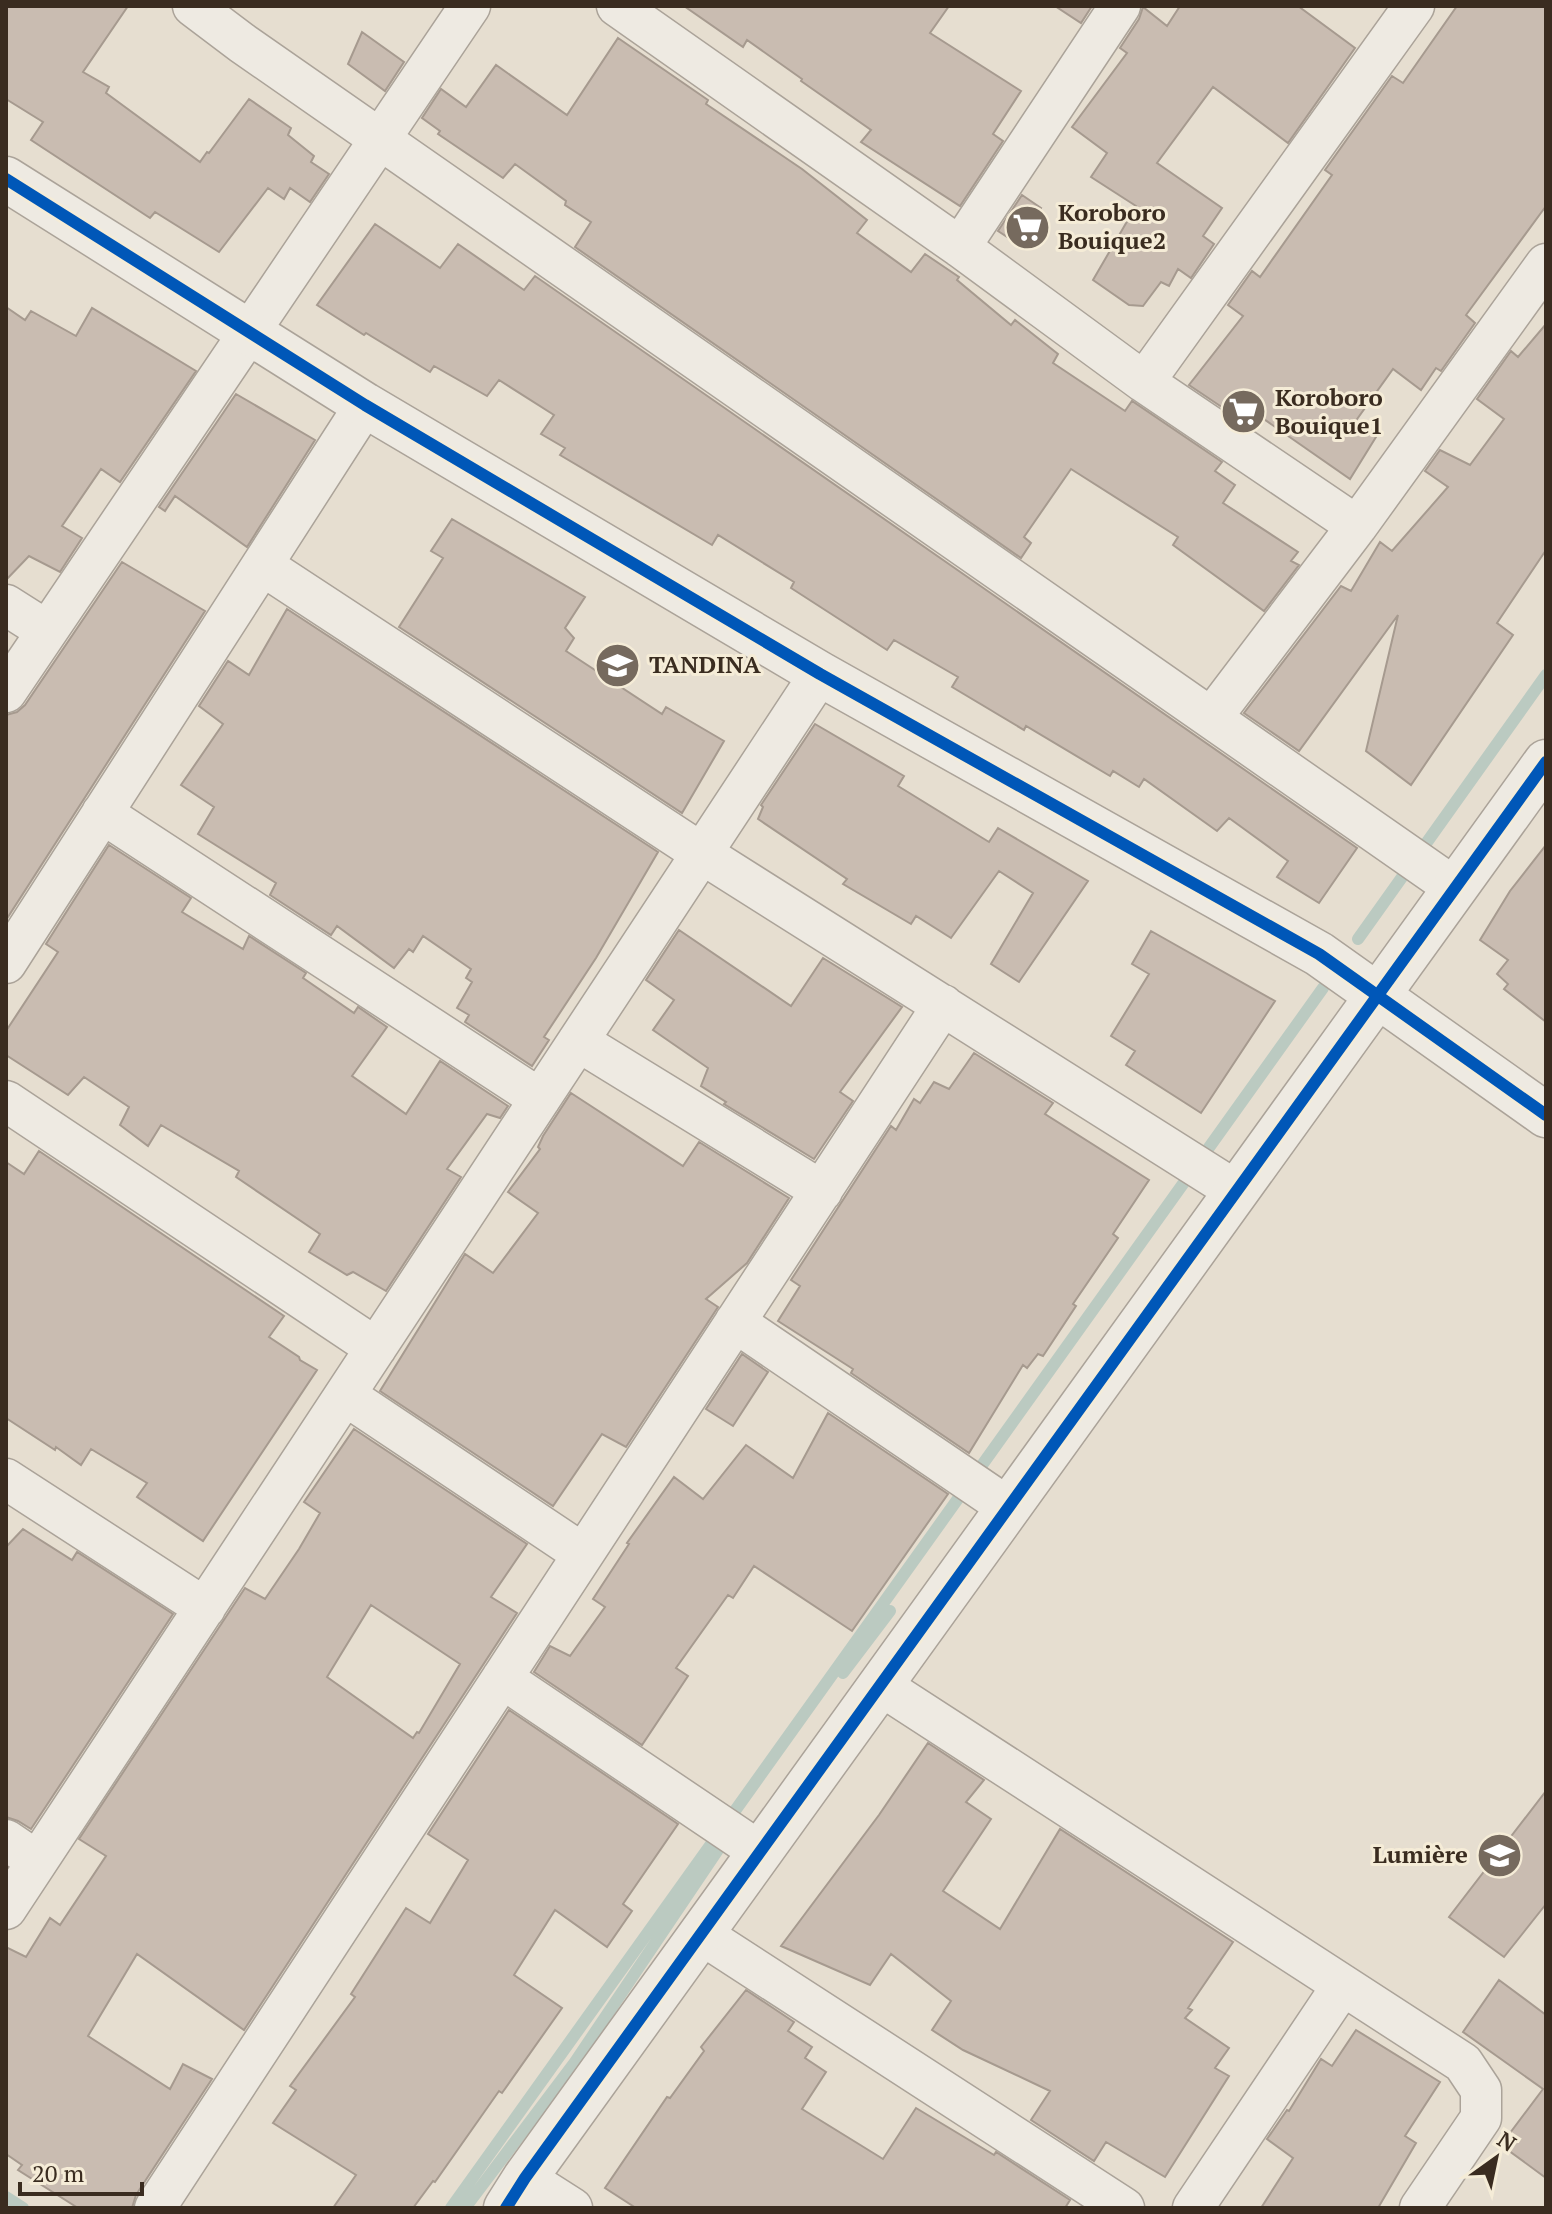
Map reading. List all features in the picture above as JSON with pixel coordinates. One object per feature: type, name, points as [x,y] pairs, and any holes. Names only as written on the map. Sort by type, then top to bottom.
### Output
[{"type":"street","points":[[193,6],[1428,869]]},
{"type":"street","points":[[6,692],[470,6]]},
{"type":"street","points":[[617,6],[960,247],[1144,382],[1357,526]]},
{"type":"street","points":[[960,247],[1120,6]]},
{"type":"street","points":[[1144,382],[1414,6]]},
{"type":"street","points":[[6,179],[365,405],[820,674],[1319,954],[1546,1115]]},
{"type":"street","points":[[1212,717],[1357,526],[1546,264]]},
{"type":"street","points":[[6,963],[365,405]]},
{"type":"street","points":[[262,565],[701,853],[1209,1174]]},
{"type":"street","points":[[6,605],[47,631]]},
{"type":"street","points":[[6,1909],[22,1851],[205,1608],[820,674]]},
{"type":"street","points":[[572,2208],[516,2193],[701,1934],[735,1836],[880,1685],[985,1491],[1209,1174],[1377,996],[1428,869],[1546,762]]},
{"type":"street","points":[[102,813],[540,1099]]},
{"type":"street","points":[[155,2208],[943,1005]]},
{"type":"street","points":[[578,1041],[822,1191]]},
{"type":"street","points":[[6,1101],[376,1348]]},
{"type":"street","points":[[735,1322],[985,1491]]},
{"type":"street","points":[[345,1395],[583,1554]]},
{"type":"street","points":[[6,1479],[205,1608]]},
{"type":"street","points":[[502,1678],[735,1836]]},
{"type":"street","points":[[880,1685],[1463,2063],[1481,2090],[1481,2118],[1420,2208]]},
{"type":"street","points":[[701,1934],[1124,2208]]},
{"type":"street","points":[[1193,2208],[1342,1986]]},
{"type":"building","points":[[6,6],[128,6],[83,72],[109,87],[106,93],[200,162],[249,99],[291,128],[288,135],[314,156],[311,162],[329,174],[310,202],[290,188],[284,199],[268,188],[219,252],[155,212],[150,218],[31,140],[43,122],[6,99]]},
{"type":"building","points":[[684,6],[949,6],[930,33],[1021,91],[993,134],[1003,141],[960,206],[861,142],[871,130],[802,79],[747,40],[743,47]]},
{"type":"building","points":[[1055,6],[1092,6],[1081,23]]},
{"type":"building","points":[[1180,6],[1298,6],[1355,48],[1288,143],[1213,87],[1157,163],[1222,208],[1203,236],[1214,244],[1191,278],[1178,269],[1169,286],[1161,282],[1143,306],[1129,305],[1093,280],[1136,206],[1091,177],[1107,153],[1072,127],[1127,53],[1120,48],[1143,7],[1167,26]]},
{"type":"building","points":[[1457,6],[1546,6],[1546,206],[1466,315],[1475,323],[1441,371],[1436,368],[1421,390],[1393,369],[1355,422],[1376,437],[1350,479],[1258,415],[1250,426],[1189,385],[1243,316],[1228,305],[1252,271],[1260,277],[1332,175],[1325,170],[1392,76],[1403,83]]},
{"type":"building","points":[[362,32],[404,62],[385,91],[348,64]]},
{"type":"building","points":[[618,38],[708,100],[706,104],[802,169],[867,220],[857,233],[911,272],[925,254],[959,277],[957,280],[1011,325],[1015,320],[1058,354],[1053,363],[1125,411],[1132,401],[1222,462],[1215,471],[1235,485],[1223,503],[1298,552],[1291,561],[1299,565],[1264,611],[1173,545],[1178,537],[1071,469],[1024,537],[1031,543],[1021,558],[575,247],[591,222],[565,205],[566,201],[515,164],[503,178],[438,134],[440,131],[422,118],[441,89],[466,107],[496,65],[567,115]]},
{"type":"building","points":[[1022,195],[1041,208],[1018,244],[998,231]]},
{"type":"building","points":[[375,224],[440,268],[458,244],[524,290],[535,276],[1357,848],[1319,903],[1277,877],[1288,861],[1229,818],[1217,831],[1144,779],[1139,787],[1113,771],[1110,776],[1026,726],[1024,730],[952,687],[958,677],[894,640],[887,650],[791,588],[794,582],[718,535],[712,545],[560,455],[565,448],[541,434],[554,415],[499,380],[487,396],[434,366],[430,372],[317,305]]},
{"type":"building","points":[[6,307],[25,320],[31,311],[76,336],[92,308],[196,371],[120,482],[101,469],[62,526],[82,538],[60,572],[29,556],[6,580]]},
{"type":"building","points":[[1546,324],[1546,550],[1497,623],[1513,635],[1411,785],[1366,751],[1398,615],[1299,751],[1244,713],[1341,586],[1351,591],[1380,542],[1392,551],[1448,487],[1425,471],[1440,450],[1470,465],[1504,419],[1477,399],[1511,351],[1518,357]]},
{"type":"building","points":[[236,394],[315,440],[247,547],[175,496],[165,511],[159,507]]},
{"type":"building","points":[[452,519],[585,597],[565,628],[574,638],[566,651],[662,714],[666,707],[724,741],[682,813],[399,627],[443,558],[431,551]]},
{"type":"building","points":[[122,562],[205,611],[6,920],[6,715],[17,712],[25,705]]},
{"type":"building","points":[[287,609],[658,852],[596,958],[544,1037],[549,1040],[532,1066],[465,1022],[469,1015],[457,1008],[472,982],[466,978],[471,969],[423,936],[413,952],[409,949],[394,968],[337,926],[331,935],[270,895],[276,883],[198,834],[214,807],[181,785],[223,724],[199,706],[228,661],[249,675]]},
{"type":"building","points":[[815,724],[904,776],[898,786],[989,842],[998,828],[1088,881],[1019,982],[991,964],[1033,893],[999,871],[951,938],[916,916],[911,924],[843,884],[847,879],[758,819],[761,805]]},
{"type":"building","points":[[109,845],[191,898],[182,912],[243,949],[249,936],[306,973],[303,978],[354,1013],[358,1007],[387,1027],[352,1076],[406,1114],[440,1061],[508,1106],[500,1118],[487,1114],[447,1169],[461,1177],[386,1291],[353,1272],[347,1275],[309,1252],[320,1234],[236,1177],[239,1171],[161,1125],[148,1146],[120,1125],[129,1107],[84,1077],[68,1095],[6,1055],[6,1031],[58,952],[46,944]]},
{"type":"building","points":[[1546,845],[1546,1022],[1504,989],[1508,984],[1497,974],[1508,960],[1480,940],[1510,891]]},
{"type":"building","points":[[679,930],[791,1006],[823,958],[902,1007],[840,1092],[853,1101],[814,1159],[724,1104],[726,1102],[701,1086],[708,1068],[653,1030],[674,1000],[646,980]]},
{"type":"building","points":[[1151,931],[1275,1001],[1201,1113],[1126,1065],[1135,1051],[1111,1036],[1149,974],[1132,964]]},
{"type":"building","points":[[974,1053],[1053,1103],[1045,1114],[1149,1180],[1113,1234],[1118,1238],[1073,1304],[1076,1306],[1043,1356],[1038,1354],[1027,1368],[1023,1365],[969,1453],[851,1373],[853,1369],[778,1321],[800,1286],[791,1280],[891,1126],[896,1130],[914,1099],[920,1103],[934,1082],[949,1089]]},
{"type":"building","points":[[571,1093],[683,1166],[699,1142],[789,1198],[747,1263],[706,1299],[718,1307],[626,1447],[602,1434],[553,1506],[380,1391],[465,1254],[493,1273],[538,1213],[508,1192],[540,1149],[543,1136]]},
{"type":"building","points":[[39,1151],[284,1316],[269,1337],[317,1370],[203,1541],[137,1497],[147,1483],[91,1449],[81,1465],[6,1418],[6,1162],[24,1174]]},
{"type":"building","points":[[742,1354],[768,1372],[733,1426],[706,1409]]},
{"type":"building","points":[[828,1413],[948,1494],[852,1631],[754,1566],[733,1598],[728,1595],[676,1668],[688,1676],[642,1745],[534,1672],[550,1646],[570,1656],[605,1607],[593,1599],[627,1543],[674,1477],[703,1499],[746,1445],[793,1478]]},
{"type":"building","points":[[354,1429],[527,1544],[491,1597],[517,1613],[244,2030],[137,1954],[88,2036],[170,2089],[183,2064],[212,2079],[136,2195],[132,2208],[78,2208],[18,2170],[22,2165],[6,2154],[6,1947],[26,1957],[50,1918],[60,1925],[106,1856],[79,1839],[245,1588],[265,1599],[299,1549],[320,1513],[304,1502]],"holes":[[[371,1605],[460,1664],[413,1738],[327,1677]]]},
{"type":"building","points":[[23,1529],[72,1560],[77,1552],[173,1614],[31,1829],[6,1817],[6,1547]]},
{"type":"building","points":[[509,1710],[678,1824],[623,1904],[632,1911],[607,1947],[555,1910],[514,1975],[562,2008],[502,2093],[499,2091],[413,2208],[333,2208],[356,2175],[273,2123],[296,2090],[290,2086],[355,1997],[351,1994],[406,1908],[430,1923],[468,1860],[428,1834]]},
{"type":"building","points":[[928,1743],[984,1780],[966,1802],[991,1819],[943,1891],[1000,1929],[1060,1829],[1233,1942],[1188,2008],[1192,2010],[1185,2018],[1229,2048],[1215,2068],[1229,2076],[1165,2177],[1106,2142],[1094,2161],[1031,2120],[1050,2091],[963,2050],[932,2030],[951,2001],[891,1954],[870,1985],[781,1946],[879,1815]]},
{"type":"building","points":[[1546,1791],[1546,1904],[1504,1957],[1449,1917]]},
{"type":"building","points":[[1499,1980],[1546,2015],[1546,2178],[1501,2145],[1543,2089],[1463,2032]]},
{"type":"building","points":[[746,1990],[794,2022],[788,2031],[812,2047],[805,2058],[826,2072],[802,2109],[883,2159],[916,2108],[994,2155],[996,2152],[1070,2200],[1065,2208],[636,2208],[605,2188],[667,2097],[670,2098],[704,2051],[701,2047]]},
{"type":"building","points":[[1356,2030],[1440,2082],[1405,2136],[1416,2143],[1378,2208],[1261,2208],[1293,2158],[1267,2139],[1289,2111],[1321,2059],[1332,2066]]},
{"type":"waterway","points":[[1358,939],[1546,675]]},
{"type":"waterway","points":[[451,2208],[1323,988]]},
{"type":"waterway","points":[[843,1673],[890,1611]]},
{"type":"waterway","points":[[465,2208],[575,2062],[728,1835]]},
{"type":"waterway","points":[[6,2197],[23,2208]]},
{"type":"cycle path","points":[[6,179],[365,405],[820,674],[1319,954],[1546,1115]]},
{"type":"cycle path","points":[[506,2208],[1546,762]]},
{"type":"place","name":"Koroboro Bouique2","points":[[1027,227]]},
{"type":"place","name":"Koroboro Bouique1","points":[[1244,412]]},
{"type":"place","name":"TANDINA","points":[[618,665]]},
{"type":"place","name":"Lumière","points":[[1499,1855]]}]
